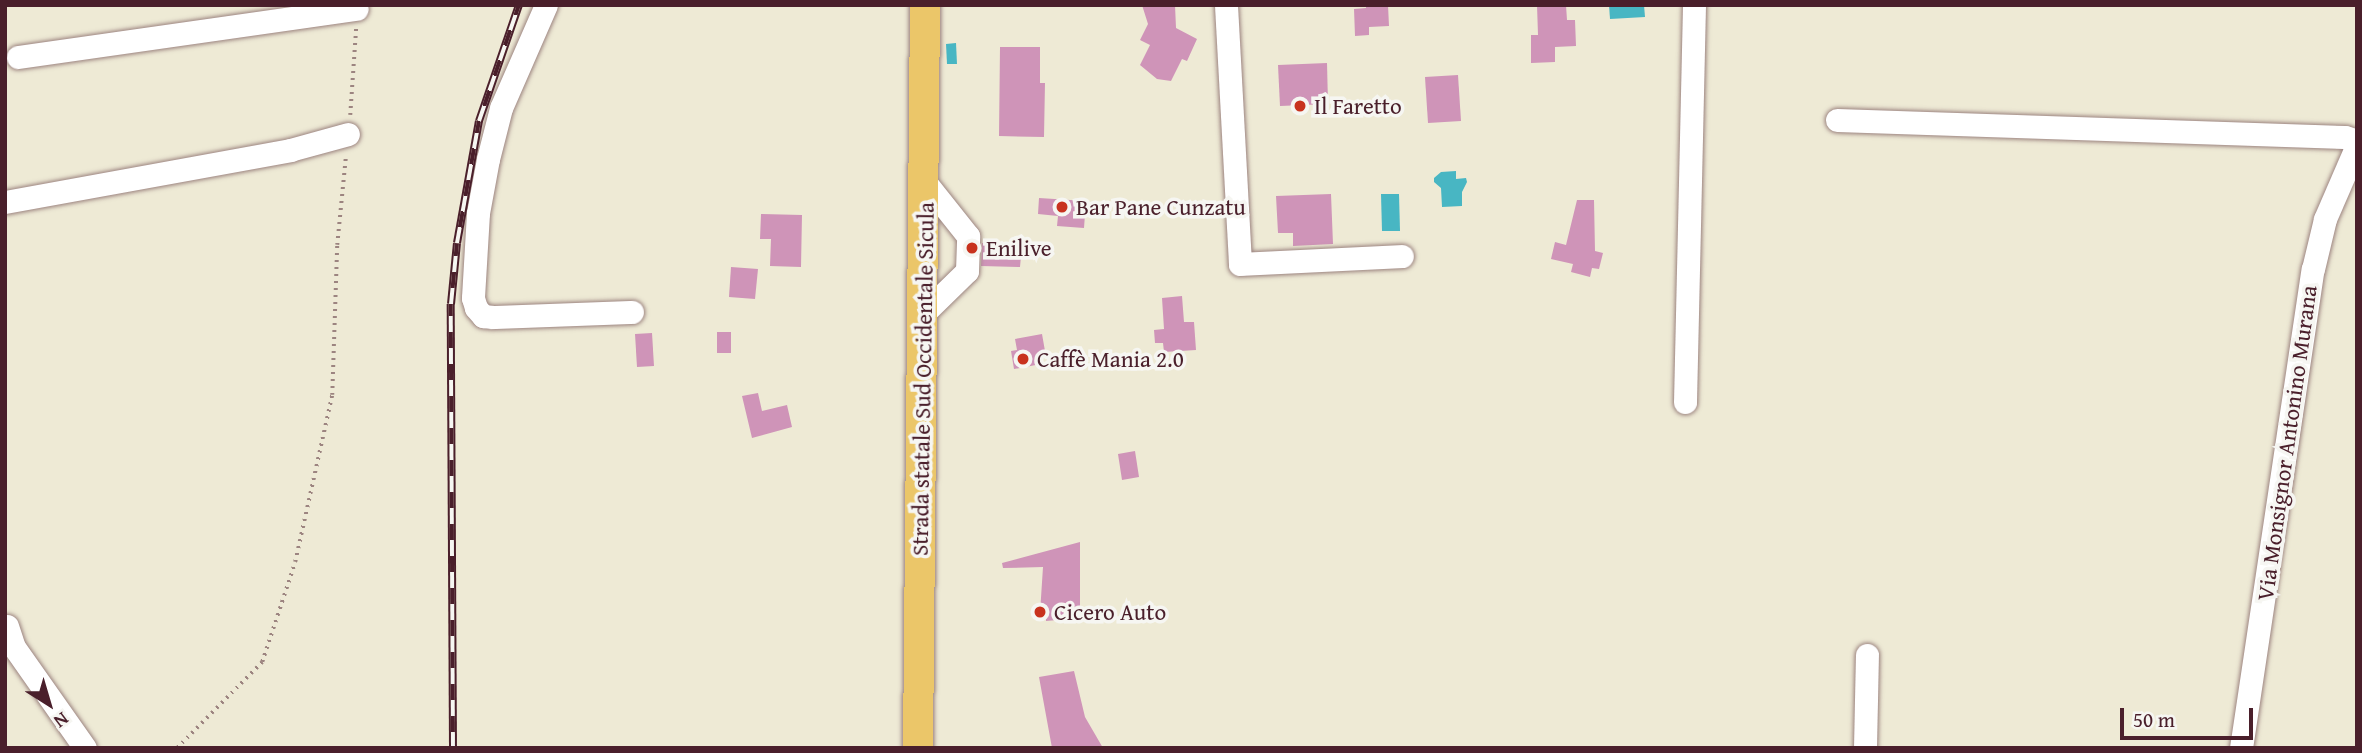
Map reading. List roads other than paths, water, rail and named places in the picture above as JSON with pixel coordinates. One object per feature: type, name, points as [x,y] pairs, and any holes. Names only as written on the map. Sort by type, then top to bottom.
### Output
[{"type":"main road","name":"Strada statale Sud Occidentale Sicula","points":[[918,748],[924,313],[924,7]]},
{"type":"street","points":[[546,5],[501,108],[488,159],[478,213],[473,298],[475,308],[483,316],[494,317],[632,312]]},
{"type":"street","points":[[1226,5],[1240,264],[1402,256]]},
{"type":"street","points":[[1685,402],[1695,5]]},
{"type":"street","points":[[18,57],[357,9]]},
{"type":"street","points":[[1837,120],[2345,136],[2357,143]]},
{"type":"street","points":[[5,202],[290,150],[348,134]]},
{"type":"street","name":"Via Monsignor Antonino Murana","points":[[2241,748],[2313,268],[2325,219],[2357,143]]},
{"type":"street","points":[[924,313],[967,271],[968,236],[925,182]]},
{"type":"street","points":[[7,626],[14,647],[85,748]]},
{"type":"street","points":[[1865,748],[1867,656]]},
{"type":"water","points":[[1609,5],[1644,5],[1645,17],[1610,19]]},
{"type":"water","points":[[956,43],[957,64],[947,64],[946,44]]},
{"type":"water","points":[[1456,171],[1456,179],[1466,178],[1467,182],[1462,192],[1462,206],[1442,207],[1441,188],[1434,182],[1434,178],[1441,172]]},
{"type":"water","points":[[1381,194],[1399,194],[1400,231],[1382,231]]},
{"type":"railway","points":[[453,748],[451,304],[457,243],[479,121],[519,5]]},
{"type":"place","name":"Il Faretto","points":[[1300,106]]},
{"type":"place","name":"Bar Pane Cunzatu","points":[[1062,207]]},
{"type":"place","name":"Enilive","points":[[972,248]]},
{"type":"place","name":"Caffè Mania 2.0","points":[[1023,359]]},
{"type":"place","name":"Cicero Auto","points":[[1040,612]]}]
